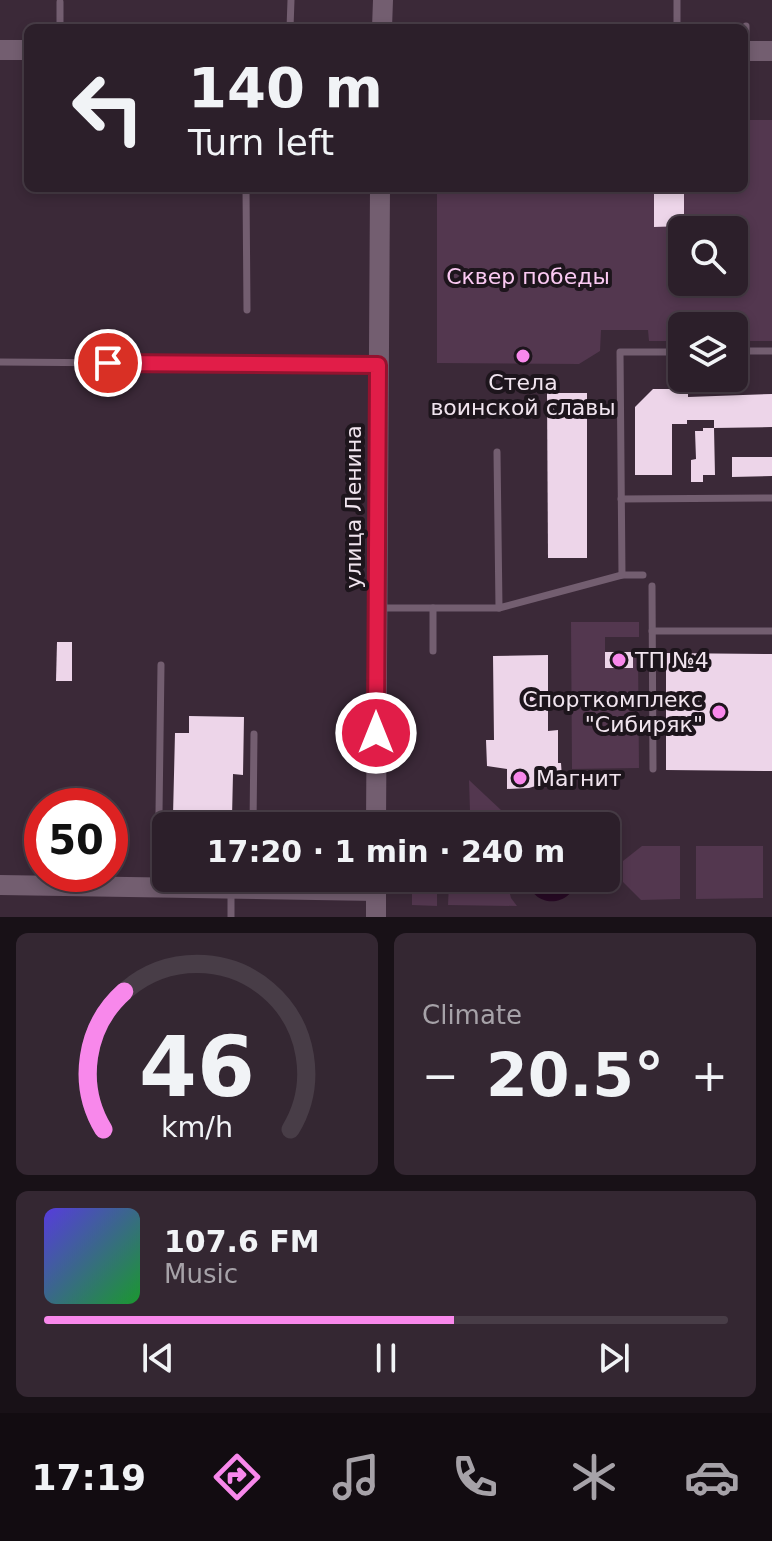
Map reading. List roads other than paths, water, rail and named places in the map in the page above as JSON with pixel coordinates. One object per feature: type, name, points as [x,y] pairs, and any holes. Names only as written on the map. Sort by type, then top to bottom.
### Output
[{"type":"main road","points":[[382,24],[383,0]]},
{"type":"main road","points":[[0,50],[24,50]]},
{"type":"main road","points":[[748,51],[772,51]]},
{"type":"main road","name":"улица Ленина","points":[[376,812],[380,192]]},
{"type":"main road","points":[[0,885],[152,888]]},
{"type":"main road","points":[[376,892],[376,917]]},
{"type":"lane","points":[[290,24],[291,0]]},
{"type":"lane","points":[[677,0],[677,24]]},
{"type":"lane","points":[[60,2],[60,24]]},
{"type":"lane","points":[[246,192],[247,310]]},
{"type":"lane","points":[[748,351],[772,351]]},
{"type":"lane","points":[[622,575],[620,352],[668,352]]},
{"type":"lane","points":[[0,362],[378,365]]},
{"type":"lane","points":[[497,452],[499,608]]},
{"type":"lane","points":[[621,499],[772,498]]},
{"type":"lane","points":[[376,608],[499,608],[622,575],[643,575]]},
{"type":"lane","points":[[652,586],[653,769]]},
{"type":"lane","points":[[433,608],[433,651]]},
{"type":"lane","points":[[652,631],[772,631]]},
{"type":"lane","points":[[161,665],[162,812]]},
{"type":"lane","points":[[253,812],[254,734]]},
{"type":"lane","points":[[231,892],[231,917]]},
{"type":"place","name":"Стела воинской славы","points":[[523,356]]},
{"type":"place","name":"ТП №4","points":[[619,660]]},
{"type":"place","name":"Спорткомплекс \"Сибиряк\"","points":[[719,712]]},
{"type":"place","name":"Магнит","points":[[520,778]]},
{"type":"park label","name":"Сквер победы","points":[[528,276]]}]
